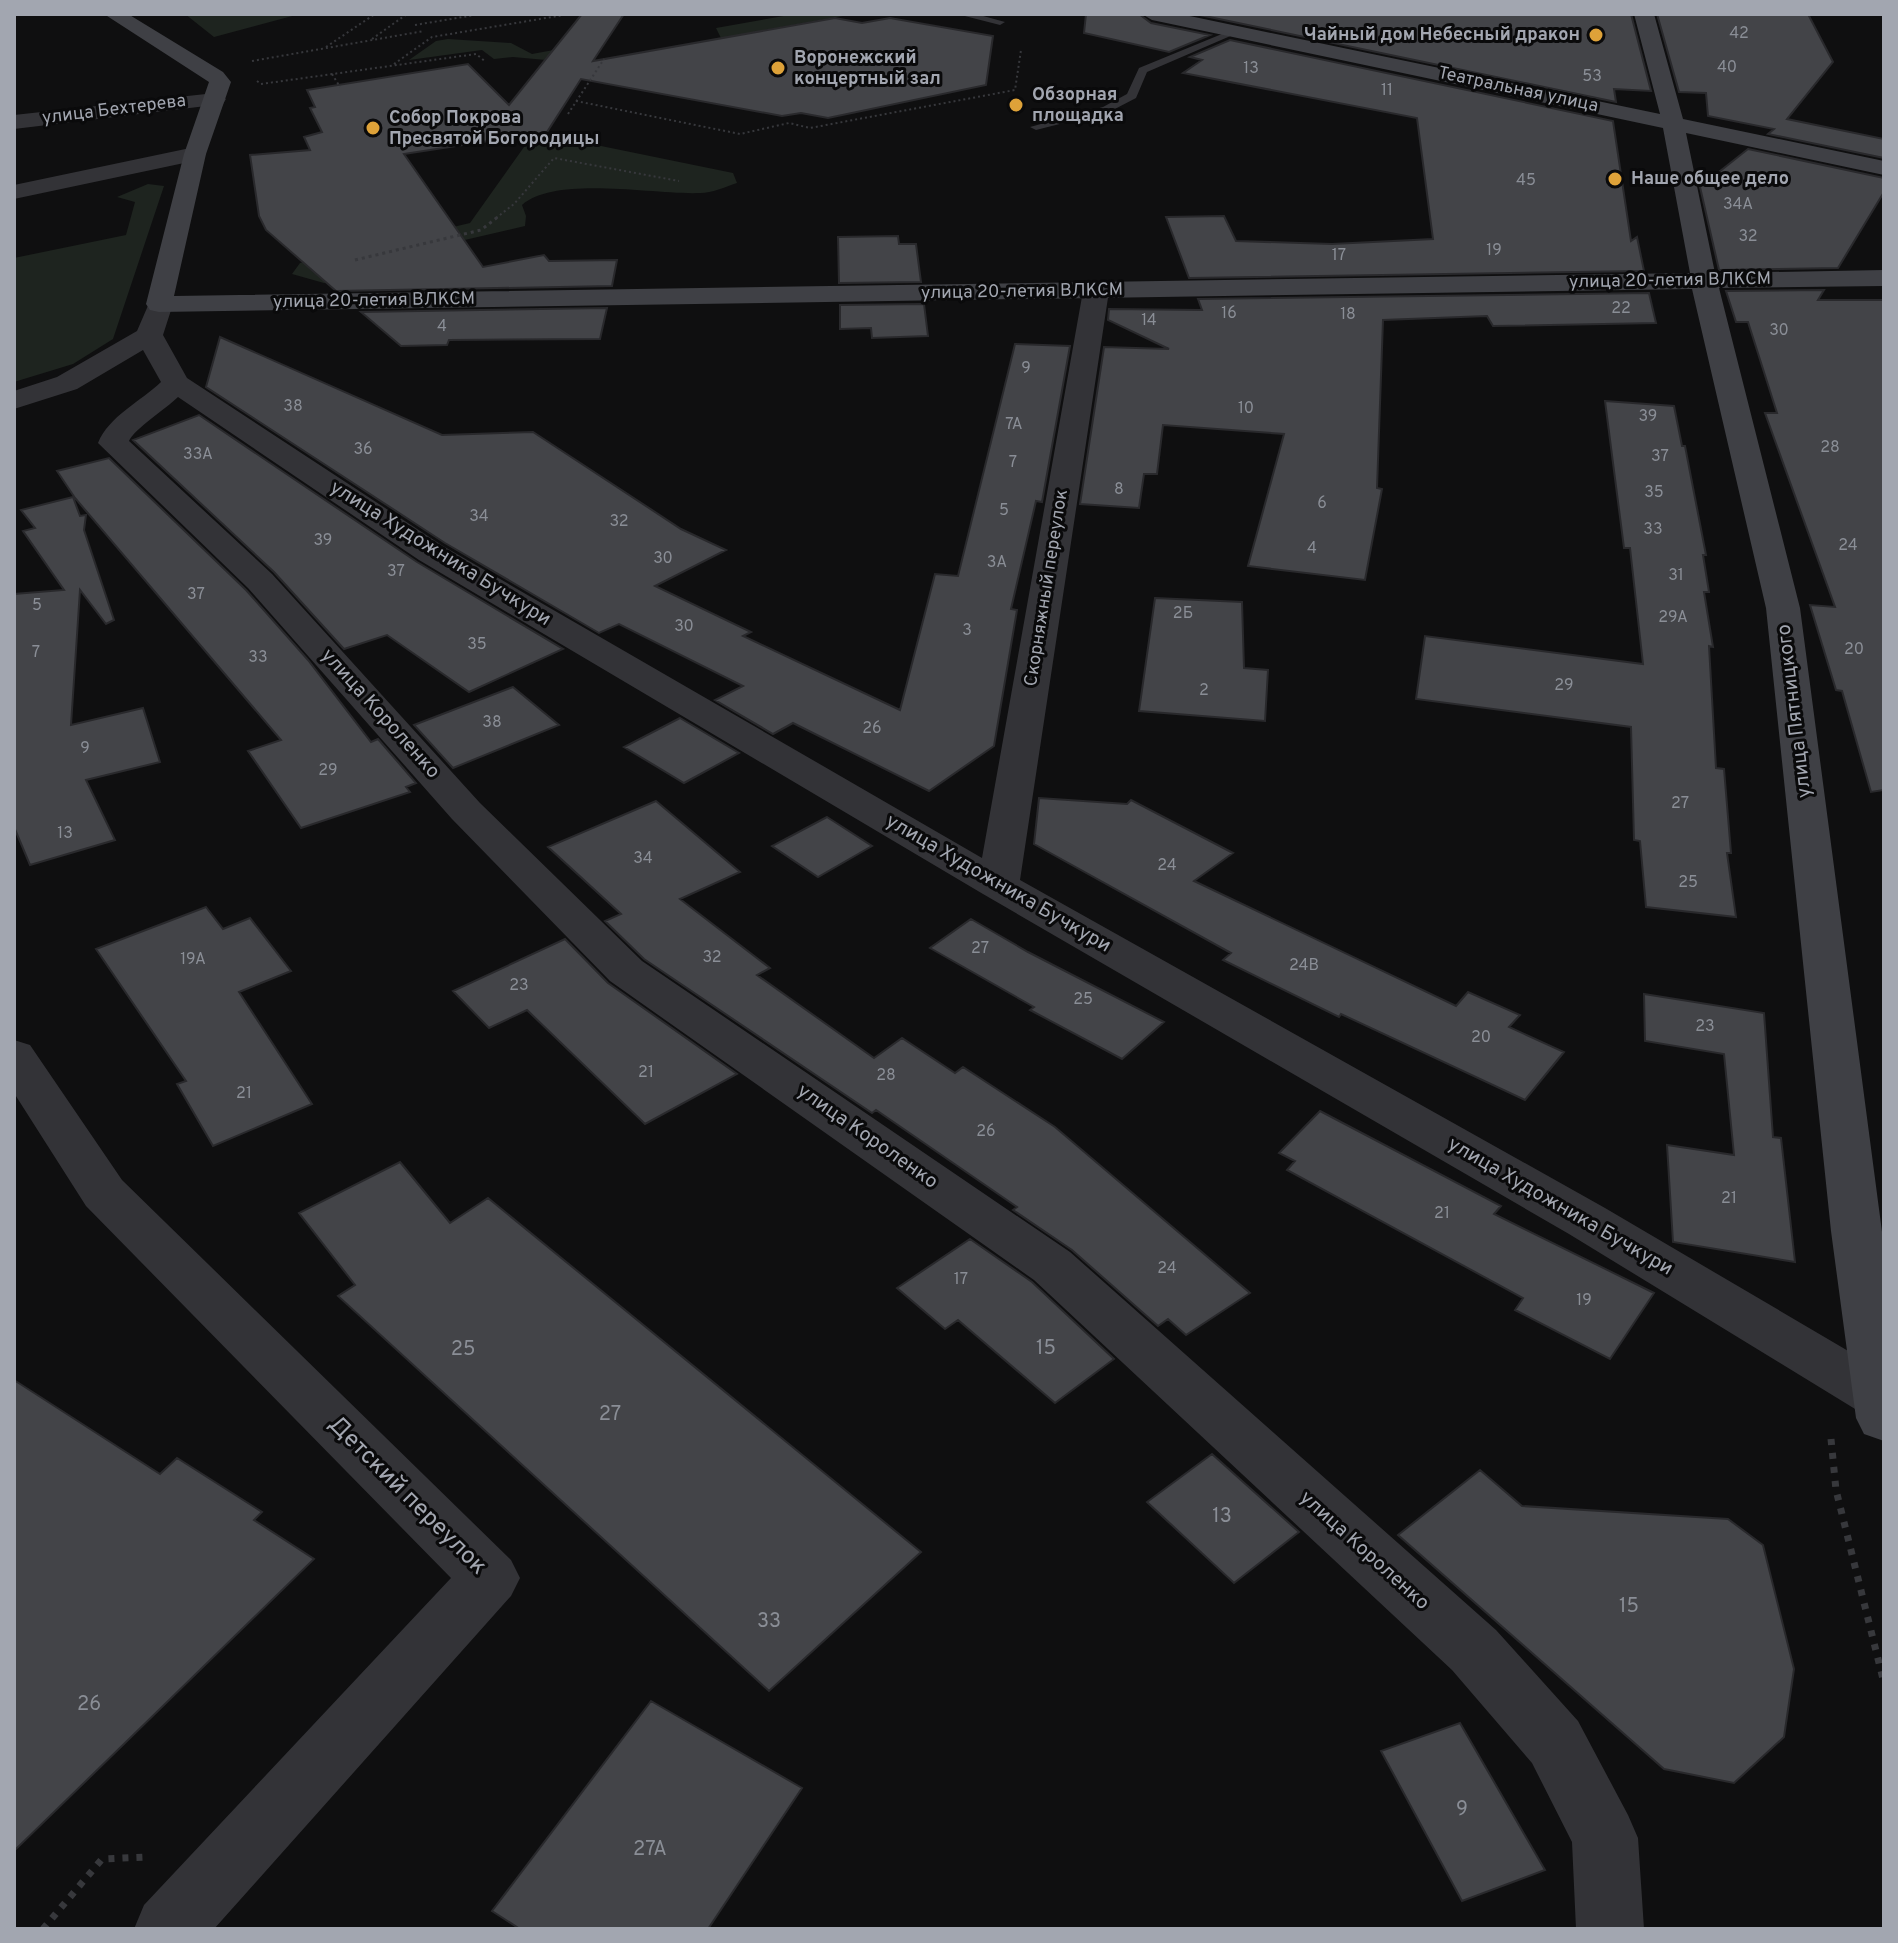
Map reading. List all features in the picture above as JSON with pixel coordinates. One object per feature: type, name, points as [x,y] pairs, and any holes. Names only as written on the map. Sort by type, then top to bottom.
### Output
[{"type":"street","points":[[21,401],[67,383],[154,320],[195,154],[220,82],[216,76],[114,14]]},
{"type":"street","name":"Театральная улица","points":[[1152,14],[1884,168]]},
{"type":"street","name":"улица Пятницкого","points":[[1644,14],[1673,122],[1703,280],[1783,608],[1881,1407]]},
{"type":"street","name":"улица Бехтерева","points":[[14,122],[215,99]]},
{"type":"street","points":[[14,192],[195,154]]},
{"type":"street","name":"улица 20-летия ВЛКСМ","points":[[154,320],[1096,291],[1884,278]]},
{"type":"street","name":"Скорняжный переулок","points":[[998,885],[1096,291]]},
{"type":"street","name":"улица Художника Бучкури","points":[[154,320],[176,383],[431,553],[998,885],[1823,1360],[1881,1407]]},
{"type":"street","name":"улица Короленко","points":[[176,383],[151,408],[118,430],[113,443],[260,581],[466,811],[626,971],[1052,1266],[1474,1650],[1555,1742],[1605,1838],[1610,1929]]},
{"type":"street","name":"Детский переулок","points":[[14,1056],[104,1193],[490,1578],[168,1929]]},
{"type":"lane","points":[[962,14],[1000,22]]},
{"type":"lane","points":[[1036,127],[1107,109],[1132,96],[1143,70],[1237,31]]},
{"type":"path","points":[[323,49],[375,14]]},
{"type":"path","points":[[368,41],[407,14]]},
{"type":"path","points":[[415,25],[481,14]]},
{"type":"path","points":[[391,66],[432,37],[570,14]]},
{"type":"path","points":[[432,23],[450,34]]},
{"type":"path","points":[[249,62],[424,31]]},
{"type":"path","points":[[576,101],[740,134],[789,123],[810,128],[1015,90],[1021,50]]},
{"type":"path","points":[[257,81],[261,84],[476,54],[486,62]]},
{"type":"path","points":[[568,114],[604,59]]},
{"type":"path","points":[[332,74],[340,87]]},
{"type":"path","points":[[347,261],[481,230],[514,204],[554,158],[679,181]]},
{"type":"path","points":[[1823,1360],[1836,1490],[1884,1683]]},
{"type":"shaded area","points":[[185,14],[296,14],[296,15],[214,37]]},
{"type":"shaded area","points":[[795,14],[854,14],[721,38],[716,28]]},
{"type":"shaded area","points":[[436,41],[511,43],[532,54],[559,49],[546,60],[494,59],[482,50],[409,60]]},
{"type":"shaded area","points":[[562,138],[733,173],[737,183],[700,193],[606,188],[558,191],[537,196],[522,205],[526,216],[525,226],[413,252],[368,278],[324,283],[292,274],[300,263],[470,223],[529,140]]},
{"type":"shaded area","points":[[148,184],[164,186],[113,339],[73,364],[14,382],[14,258],[126,235],[135,202],[117,197]]},
{"type":"building","points":[[582,14],[624,14],[593,61],[835,18],[862,23],[890,18],[993,36],[986,85],[828,118],[801,113],[782,116],[581,79],[547,132],[404,154],[483,267],[544,255],[549,261],[617,260],[612,286],[336,291],[266,230],[259,216],[250,155],[310,150],[304,137],[322,132],[310,108],[315,107],[307,90],[468,64],[509,105]]},
{"type":"building","points":[[1086,14],[1139,14],[1151,23],[1210,35],[1169,52],[1084,33]]},
{"type":"building","points":[[1195,14],[1631,14],[1651,91],[1614,89],[1616,102]]},
{"type":"building","points":[[1657,14],[1808,14],[1833,62],[1787,119],[1884,139],[1884,158],[1768,134],[1774,129],[1708,116],[1706,93],[1679,92]]},
{"type":"building","points":[[1230,40],[1613,121],[1631,241],[1637,237],[1644,271],[1189,278],[1166,217],[1224,216],[1236,241],[1332,244],[1433,239],[1417,118],[1183,73],[1202,60],[1190,57]]},
{"type":"building","points":[[1748,149],[1884,178],[1884,192],[1838,268],[1719,270],[1700,187]]},
{"type":"building","points":[[898,236],[899,244],[916,244],[921,282],[839,283],[838,237]]},
{"type":"building","points":[[1824,290],[1818,300],[1884,300],[1884,790],[1871,792],[1842,691],[1836,690],[1810,605],[1835,607],[1765,413],[1777,413],[1748,322],[1736,322],[1726,291]]},
{"type":"building","points":[[1649,293],[1656,323],[1493,326],[1487,316],[1383,320],[1377,488],[1382,489],[1365,580],[1248,566],[1284,434],[1163,425],[1157,474],[1144,474],[1139,508],[1080,504],[1104,347],[1169,349],[1108,320],[1109,309],[1202,310],[1198,299]]},
{"type":"building","points":[[924,304],[928,336],[872,338],[871,328],[840,329],[840,305]]},
{"type":"building","points":[[607,308],[600,339],[449,340],[447,345],[401,346],[361,312]]},
{"type":"building","points":[[220,337],[442,435],[533,432],[681,529],[726,550],[655,586],[751,632],[743,636],[900,710],[935,574],[958,576],[1015,344],[1070,346],[1042,502],[1036,501],[1011,609],[1017,610],[994,746],[929,791],[793,723],[773,734],[715,700],[743,686],[619,624],[599,633],[445,543],[206,387]]},
{"type":"building","points":[[1605,401],[1674,406],[1682,446],[1685,446],[1706,555],[1703,555],[1709,592],[1704,592],[1713,647],[1709,646],[1716,768],[1724,769],[1731,853],[1727,853],[1736,917],[1646,907],[1640,841],[1634,840],[1631,727],[1416,699],[1425,636],[1643,664],[1630,548],[1624,548]]},
{"type":"building","points":[[199,415],[417,562],[563,649],[469,692],[387,635],[344,649],[274,572],[133,440]]},
{"type":"building","points":[[109,458],[246,590],[308,660],[371,742],[378,739],[416,783],[406,787],[410,792],[301,828],[248,751],[281,740],[75,498],[57,471]]},
{"type":"building","points":[[73,497],[80,516],[86,515],[84,530],[114,620],[106,624],[80,590],[71,725],[143,708],[160,762],[86,780],[115,840],[30,865],[14,827],[14,594],[64,590],[23,531],[35,528],[21,510]]},
{"type":"building","points":[[1155,598],[1242,602],[1244,668],[1268,670],[1265,721],[1139,711]]},
{"type":"building","points":[[513,687],[559,725],[453,768],[414,725]]},
{"type":"building","points":[[680,718],[739,753],[684,783],[624,747]]},
{"type":"building","points":[[1039,798],[1127,804],[1131,800],[1233,853],[1194,881],[1456,1006],[1468,992],[1520,1015],[1509,1027],[1564,1052],[1525,1100],[1341,1014],[1339,1017],[1223,960],[1231,953],[1034,844]]},
{"type":"building","points":[[656,801],[740,872],[680,899],[770,968],[757,975],[874,1058],[902,1038],[955,1073],[963,1067],[1055,1127],[1250,1293],[1186,1335],[1168,1319],[1158,1326],[1072,1250],[1013,1210],[1017,1207],[876,1110],[872,1113],[644,959],[605,921],[621,914],[548,847]]},
{"type":"building","points":[[827,817],[872,846],[818,877],[772,846]]},
{"type":"building","points":[[206,907],[223,929],[250,918],[291,971],[239,992],[312,1104],[213,1146],[177,1084],[186,1081],[96,949]]},
{"type":"building","points":[[971,919],[1164,1022],[1122,1059],[1030,1010],[1034,1007],[930,948]]},
{"type":"building","points":[[565,939],[608,983],[737,1074],[645,1124],[527,1010],[489,1028],[453,991]]},
{"type":"building","points":[[1644,994],[1764,1013],[1773,1137],[1781,1138],[1795,1262],[1673,1242],[1667,1145],[1734,1155],[1724,1054],[1645,1041]]},
{"type":"building","points":[[1320,1111],[1501,1206],[1494,1214],[1654,1293],[1610,1359],[1515,1310],[1523,1298],[1287,1170],[1295,1161],[1279,1153]]},
{"type":"building","points":[[400,1162],[450,1223],[488,1198],[921,1552],[769,1691],[338,1296],[355,1285],[299,1213]]},
{"type":"building","points":[[970,1239],[1032,1282],[1114,1359],[1055,1403],[958,1320],[945,1329],[897,1288]]},
{"type":"building","points":[[14,1380],[160,1474],[177,1458],[262,1512],[254,1520],[314,1559],[14,1851]]},
{"type":"building","points":[[1212,1454],[1299,1532],[1234,1583],[1147,1502]]},
{"type":"building","points":[[1480,1470],[1522,1506],[1728,1519],[1763,1545],[1794,1669],[1784,1737],[1734,1783],[1664,1769],[1398,1535]]},
{"type":"building","points":[[651,1701],[802,1788],[708,1929],[520,1929],[492,1911]]},
{"type":"building","points":[[1460,1723],[1545,1870],[1462,1901],[1381,1751]]},
{"type":"place","name":"Чайный дом Небесный дракон","points":[[1596,35]]},
{"type":"place","name":"Воронежский концертный зал","points":[[778,68]]},
{"type":"place","name":"Обзорная площадка","points":[[1016,105]]},
{"type":"place","name":"Собор Покрова Пресвятой Богородицы","points":[[373,128]]},
{"type":"place","name":"Наше общее дело","points":[[1615,179]]}]
